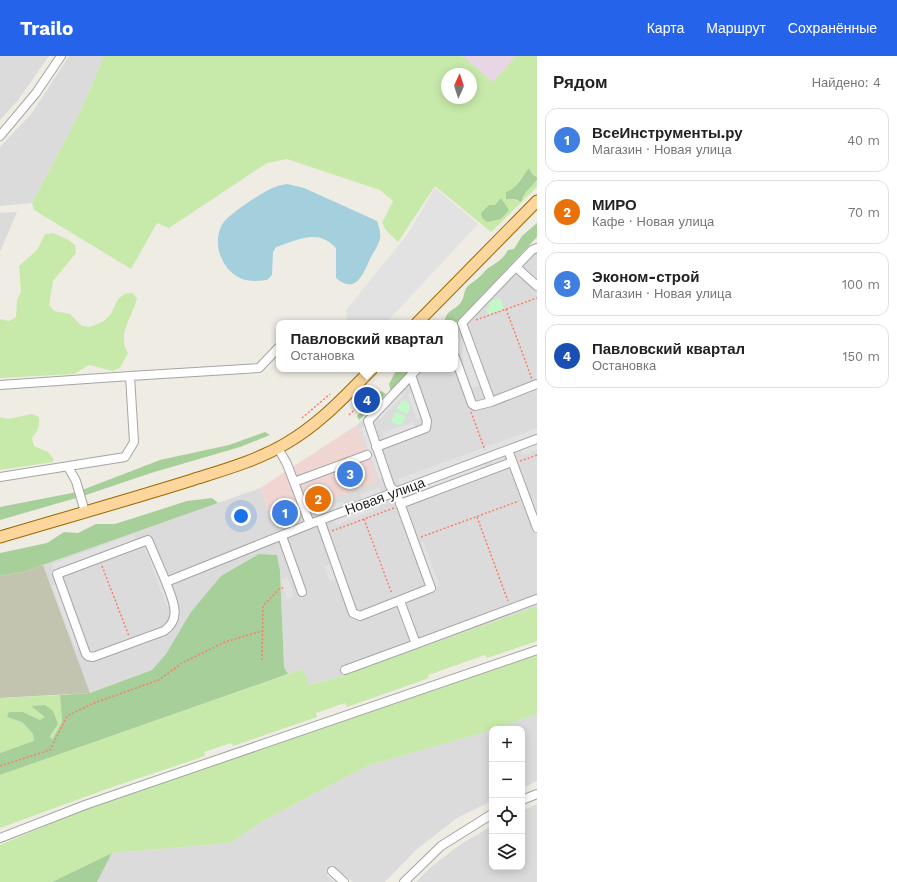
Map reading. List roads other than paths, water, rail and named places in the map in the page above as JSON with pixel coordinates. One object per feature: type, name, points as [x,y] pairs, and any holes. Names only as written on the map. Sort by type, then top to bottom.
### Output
[{"type":"main road","points":[[420,320],[537,201]]},
{"type":"main road","points":[[0,537],[247,462],[278,448],[308,430],[369,372]]},
{"type":"street","points":[[0,136],[36,93],[61,56]]},
{"type":"street","points":[[458,327],[532,250],[537,248]]},
{"type":"street","points":[[516,267],[537,286]]},
{"type":"street","points":[[462,324],[491,402]]},
{"type":"street","points":[[0,385],[259,368],[276,351]]},
{"type":"street","points":[[458,365],[472,404],[475,406],[480,406],[491,402],[535,384]]},
{"type":"street","points":[[320,520],[352,613],[360,616],[431,588],[396,492],[390,486],[368,421],[414,372]]},
{"type":"street","points":[[0,477],[125,457],[134,442],[130,376]]},
{"type":"street","points":[[376,447],[426,428],[427,421],[411,376]]},
{"type":"street","name":"Новая улица","points":[[166,582],[320,520],[537,439]]},
{"type":"street","points":[[278,448],[287,464],[310,524]]},
{"type":"street","points":[[508,450],[537,528]]},
{"type":"street","points":[[294,482],[367,455]]},
{"type":"street","points":[[401,505],[512,463]]},
{"type":"street","points":[[68,467],[76,481],[85,512]]},
{"type":"street","points":[[282,536],[302,592]]},
{"type":"street","points":[[148,540],[166,582],[175,608],[173,622],[164,631],[93,656],[88,656],[62,591],[57,574],[99,557],[148,540]]},
{"type":"street","points":[[345,670],[537,599]]},
{"type":"street","points":[[398,602],[416,644]]},
{"type":"street","points":[[0,838],[85,805],[537,650]]},
{"type":"street","points":[[525,799],[537,794]]},
{"type":"street","points":[[404,882],[441,846],[489,816]]},
{"type":"street","points":[[332,871],[344,882]]},
{"type":"water","points":[[287,184],[304,188],[377,221],[380,230],[380,239],[365,271],[354,283],[343,283],[336,278],[336,248],[322,238],[308,237],[276,247],[273,252],[272,275],[267,280],[254,281],[240,278],[233,274],[223,262],[218,246],[218,238],[223,223],[239,208],[256,197],[270,189]]},
{"type":"place","name":"Павловский квартал","points":[[367,400]]},
{"type":"place","name":"Эконом-строй","points":[[350,474]]},
{"type":"place","name":"МИРО","points":[[318,499]]},
{"type":"place","name":"ВсеИнструменты.ру","points":[[285,513]]}]
